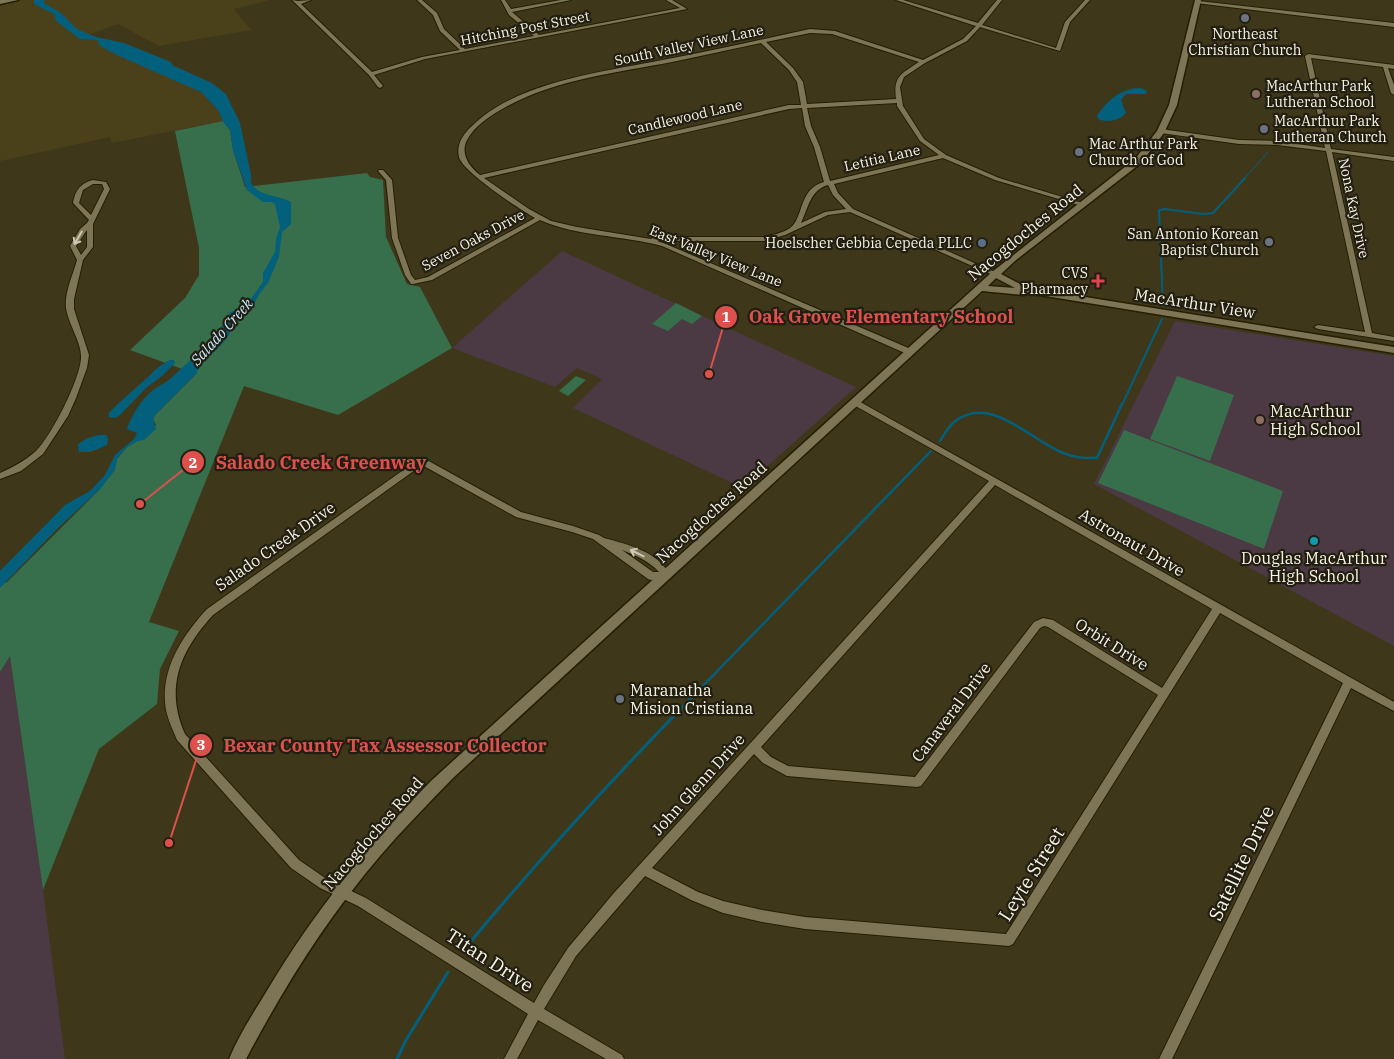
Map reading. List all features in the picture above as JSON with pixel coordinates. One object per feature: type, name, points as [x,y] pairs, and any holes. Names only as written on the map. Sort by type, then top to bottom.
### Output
[{"type":"main road","points":[[0,2],[15,0]]},
{"type":"main road","name":"Nacogdoches Road","points":[[237,1059],[270,998],[314,930],[398,826],[448,774],[1012,258],[1084,205],[1138,161],[1161,131],[1173,105],[1198,1]]},
{"type":"main road","name":"MacArthur View","points":[[995,274],[1019,288],[1035,292],[1394,350]]},
{"type":"main road","points":[[980,288],[1035,292]]},
{"type":"street","points":[[296,2],[309,0]]},
{"type":"street","points":[[420,0],[435,14],[442,30],[465,51]]},
{"type":"street","points":[[504,0],[514,18],[539,37]]},
{"type":"street","points":[[509,11],[569,0]]},
{"type":"street","name":"Hitching Post Street","points":[[371,74],[416,60],[685,8],[668,0]]},
{"type":"street","points":[[901,0],[1058,50],[1068,22],[1088,0]]},
{"type":"street","points":[[1000,0],[980,25],[964,40],[922,62],[906,73],[900,80],[897,91],[899,101],[916,134],[926,144],[944,156],[997,179],[1084,205]]},
{"type":"street","points":[[1198,1],[1394,25]]},
{"type":"street","points":[[296,2],[371,74],[380,86]]},
{"type":"street","name":"South Valley View Lane","points":[[468,132],[480,120],[494,111],[550,86],[810,31],[827,31],[922,62]]},
{"type":"street","points":[[762,41],[798,78],[808,126],[817,147],[826,184],[835,194],[851,210],[995,274]]},
{"type":"street","name":"Nona Kay Drive","points":[[1369,335],[1308,56],[1385,66]]},
{"type":"street","points":[[1394,67],[1385,66],[1394,93]]},
{"type":"street","name":"Candlewood Lane","points":[[479,177],[804,105],[899,101]]},
{"type":"street","points":[[1161,131],[1239,142],[1277,143],[1394,160]]},
{"type":"street","name":"East Valley View Lane","points":[[468,132],[462,145],[462,157],[469,167],[479,177],[541,217],[568,227],[640,238],[674,249],[910,352]]},
{"type":"street","name":"Letitia Lane","points":[[826,184],[944,156]]},
{"type":"street","name":"Seven Oaks Drive","points":[[381,171],[389,180],[395,238],[410,280],[417,282],[430,279],[541,217]]},
{"type":"street","points":[[0,476],[18,470],[40,452],[57,428],[72,398],[83,368],[85,355],[70,309],[71,293],[80,260],[90,247],[91,221],[76,203],[77,194],[84,185],[90,182],[104,183],[106,189],[91,221],[82,230],[73,246],[80,260]]},
{"type":"street","points":[[795,227],[801,218],[806,198],[826,184]]},
{"type":"street","points":[[640,238],[757,240],[783,234],[827,213],[851,210]]},
{"type":"street","points":[[1318,327],[1394,339]]},
{"type":"street","name":"Astronaut Drive","points":[[855,402],[1394,707]]},
{"type":"street","name":"Salado Creek Drive","points":[[342,893],[295,864],[181,736],[171,714],[172,679],[180,654],[198,626],[210,612],[422,461],[519,515],[573,529],[602,541]]},
{"type":"street","name":"John Glenn Drive","points":[[510,1059],[535,1012],[572,952],[643,869],[994,481]]},
{"type":"street","points":[[602,541],[631,550],[660,565],[665,575],[651,576],[602,541]]},
{"type":"street","name":"Leyte Street","points":[[643,869],[694,896],[723,907],[762,916],[806,923],[1009,940],[1218,608]]},
{"type":"street","name":"Canaveral Drive","points":[[754,747],[767,760],[787,772],[917,782],[1037,625],[1043,622]]},
{"type":"street","name":"Orbit Drive","points":[[1043,622],[1050,623],[1164,694]]},
{"type":"street","name":"Satellite Drive","points":[[1164,1059],[1349,682]]},
{"type":"street","name":"Titan Drive","points":[[342,893],[381,914],[535,1012],[618,1059]]},
{"type":"shaded area","points":[[25,0],[270,0],[234,9],[251,30],[159,46],[118,24],[79,38],[97,40],[201,92],[218,110],[223,121],[112,143],[110,137],[0,161],[0,4]]},
{"type":"shaded area","points":[[562,251],[856,387],[743,488],[573,408],[602,379],[577,368],[555,387],[452,348]]},
{"type":"shaded area","name":"MacArthur High School","points":[[1175,321],[1394,356],[1394,646],[1094,484]]},
{"type":"shaded area","points":[[10,655],[65,1059],[0,1059],[0,672]]},
{"type":"green space","points":[[223,121],[230,130],[233,150],[245,187],[367,173],[370,177],[383,180],[386,237],[407,284],[420,287],[452,348],[338,415],[244,386],[149,622],[179,631],[160,669],[157,704],[99,749],[43,890],[10,656],[0,672],[0,578],[6,583],[100,489],[114,470],[117,459],[127,447],[156,425],[153,419],[155,415],[196,374],[130,350],[185,298],[199,275],[199,248],[175,131]]},
{"type":"green space","points":[[676,303],[702,316],[692,324],[682,319],[668,331],[652,324]]},
{"type":"green space","points":[[576,376],[586,380],[568,396],[559,391]]},
{"type":"green space","points":[[1177,376],[1234,395],[1210,461],[1150,439]]},
{"type":"green space","points":[[1124,430],[1283,491],[1264,549],[1098,483]]},
{"type":"water","name":"Salado Creek","points":[[34,0],[44,0],[44,3],[61,13],[77,29],[96,37],[124,43],[171,62],[172,65],[212,83],[226,94],[240,123],[251,183],[255,188],[264,193],[291,202],[291,224],[282,232],[279,257],[268,283],[250,311],[232,324],[227,339],[205,360],[197,373],[155,415],[153,419],[156,429],[144,440],[127,447],[117,459],[115,470],[100,489],[58,528],[0,588],[0,571],[65,505],[90,491],[105,475],[115,455],[134,439],[137,433],[127,429],[144,399],[154,389],[169,380],[214,336],[227,319],[229,313],[236,310],[242,311],[263,282],[263,273],[275,252],[276,239],[280,227],[275,204],[263,202],[247,190],[233,150],[230,130],[224,123],[218,110],[201,92],[117,55],[100,46],[97,40],[80,39],[56,21],[54,14],[34,4]]},
{"type":"water","points":[[1140,88],[1146,90],[1147,94],[1126,94],[1121,100],[1126,113],[1123,116],[1105,121],[1098,119],[1097,116],[1110,100],[1127,90]]},
{"type":"water","points":[[170,360],[174,360],[175,363],[162,376],[146,388],[120,415],[115,418],[109,417],[109,413],[118,404],[158,368]]},
{"type":"water","points":[[106,435],[108,439],[107,445],[91,452],[79,452],[78,444],[88,438]]},
{"type":"waterway","points":[[1244,179],[1268,152]]},
{"type":"waterway","points":[[1163,306],[1159,210],[1165,209],[1203,214],[1213,213],[1245,178]]},
{"type":"waterway","points":[[1122,405],[1162,319]]},
{"type":"waterway","points":[[940,441],[954,422],[968,414],[982,413],[1010,422],[1063,453],[1072,456],[1097,458],[1122,404]]},
{"type":"waterway","points":[[695,694],[931,451]]},
{"type":"waterway","points":[[467,946],[579,817],[697,692]]},
{"type":"waterway","points":[[397,1059],[406,1040],[448,972]]},
{"type":"place","name":"Northeast Christian Church","points":[[1245,18]]},
{"type":"place","name":"MacArthur Park Lutheran School","points":[[1256,94]]},
{"type":"place","name":"MacArthur Park Lutheran Church","points":[[1264,129]]},
{"type":"place","name":"Mac Arthur Park Church of God","points":[[1079,152]]},
{"type":"place","name":"San Antonio Korean Baptist Church","points":[[1269,242]]},
{"type":"place","name":"Hoelscher Gebbia Cepeda PLLC","points":[[982,243]]},
{"type":"place","name":"CVS Pharmacy","points":[[1098,281]]},
{"type":"place","name":"Oak Grove Elementary School","points":[[709,374]]},
{"type":"place","name":"MacArthur High School","points":[[1260,420]]},
{"type":"place","name":"Salado Creek Greenway","points":[[140,504]]},
{"type":"place","name":"Douglas MacArthur High School","points":[[1314,541]]},
{"type":"place","name":"Maranatha Mision Cristiana","points":[[620,699]]},
{"type":"place","name":"Bexar County Tax Assessor Collector","points":[[169,843]]}]
